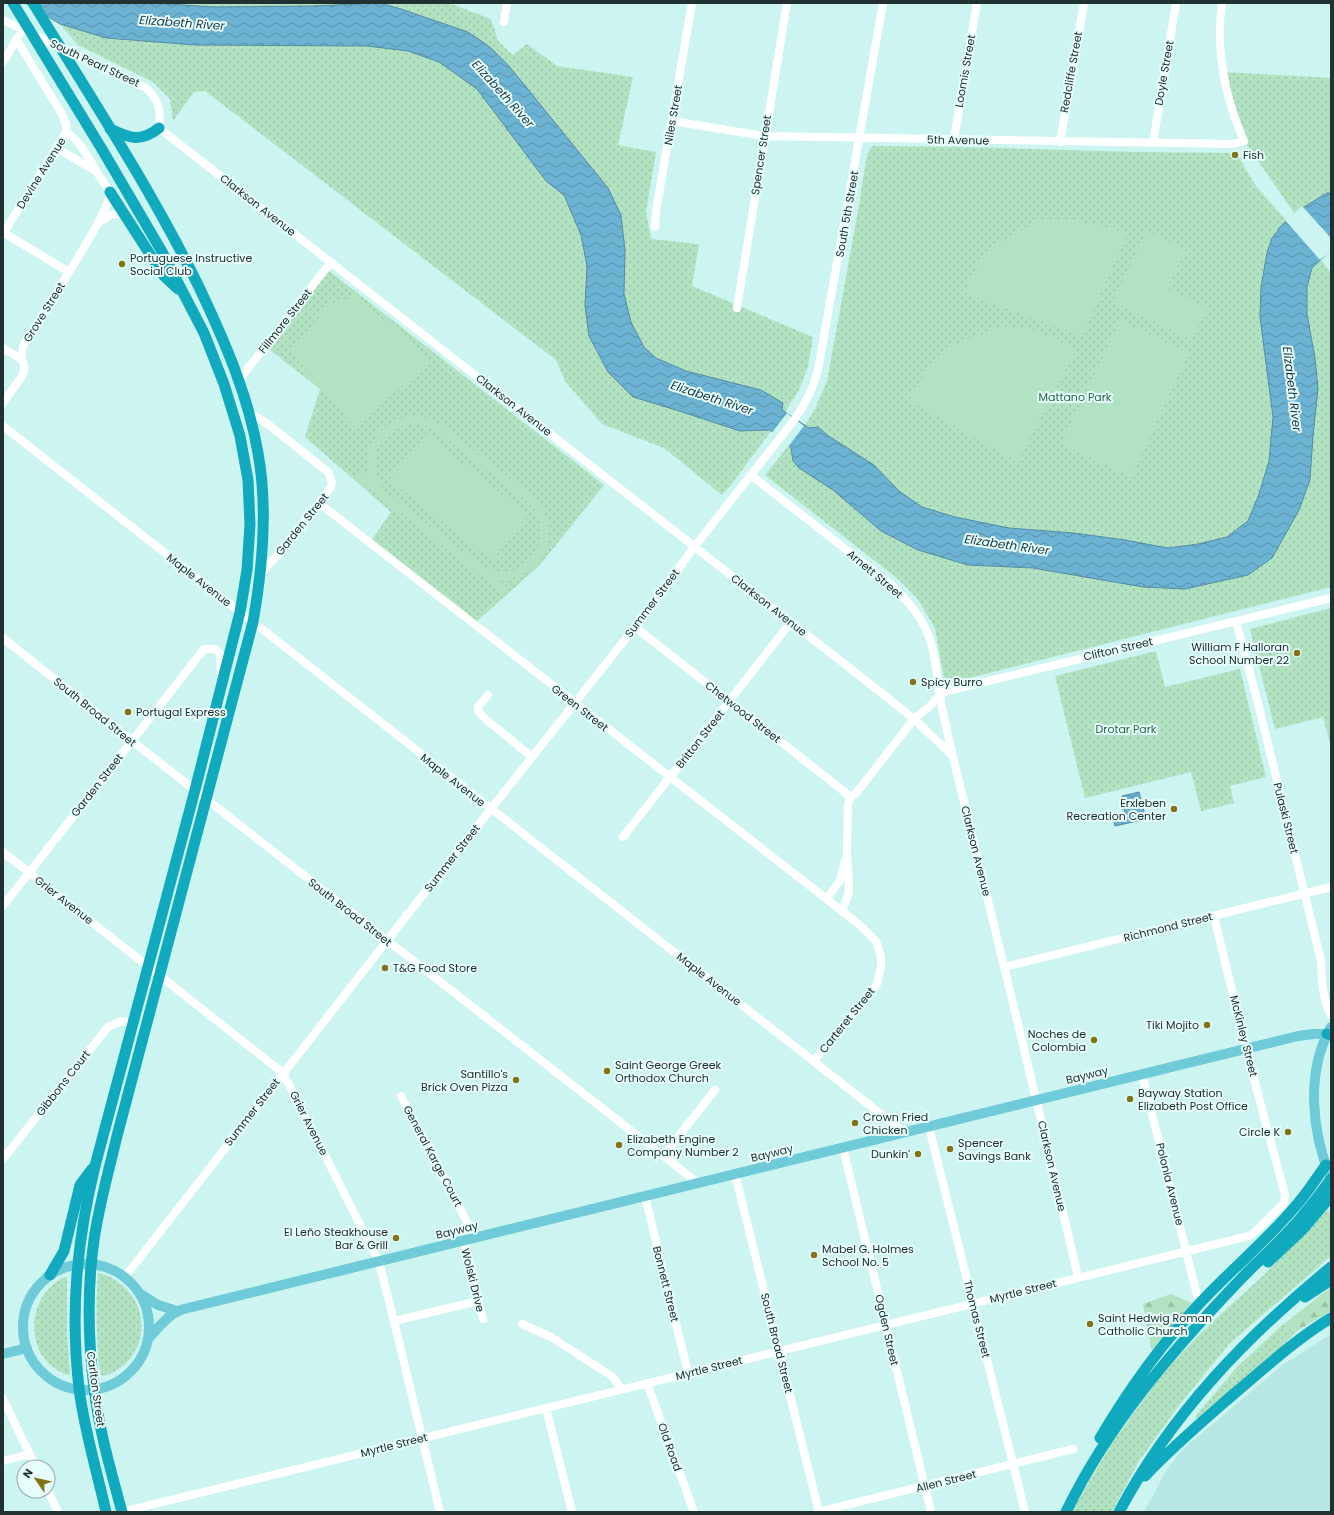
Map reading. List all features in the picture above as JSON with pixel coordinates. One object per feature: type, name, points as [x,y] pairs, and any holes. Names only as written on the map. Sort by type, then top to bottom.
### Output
[{"type":"highway","name":"Carlton Street","points":[[13,3],[103,151],[185,296],[204,333],[224,384],[240,436],[248,480],[250,524],[247,570],[240,612],[195,790],[95,1166],[81,1227],[74,1314],[79,1389],[106,1512]]},
{"type":"highway","name":"Carlton Street","points":[[33,3],[150,196],[186,261],[220,331],[250,413],[258,454],[262,491],[263,551],[253,622],[111,1159],[96,1228],[89,1318],[94,1389],[103,1435],[122,1512]]},
{"type":"highway","points":[[110,129],[126,136],[138,139],[150,135],[158,128]]},
{"type":"highway","points":[[110,192],[164,276],[185,296]]},
{"type":"highway","points":[[50,1275],[63,1253],[80,1185],[95,1166]]},
{"type":"highway","points":[[1066,1512],[1095,1459],[1134,1400],[1202,1320],[1238,1281],[1297,1223],[1317,1199],[1329,1173]]},
{"type":"highway","points":[[1073,1498],[1097,1442],[1122,1402],[1156,1355],[1201,1302],[1284,1219],[1302,1198],[1329,1173]]},
{"type":"highway","points":[[1202,1320],[1289,1244],[1331,1196]]},
{"type":"highway","points":[[1119,1512],[1158,1447],[1193,1401],[1226,1363],[1260,1329],[1295,1296],[1331,1267]]},
{"type":"highway","points":[[1260,1329],[1331,1280]]},
{"type":"highway","points":[[1129,1494],[1174,1446],[1277,1357],[1331,1318]]},
{"type":"main road","name":"Bayway","points":[[148,1339],[177,1311],[1246,1048],[1298,1036],[1330,1032]]},
{"type":"main road","points":[[1329,1173],[1318,1138],[1314,1096],[1319,1059],[1330,1032]]},
{"type":"main road","points":[[139,1293],[148,1313],[150,1324],[148,1339],[141,1357],[131,1369],[113,1383],[94,1389],[79,1389],[62,1386],[44,1375],[33,1362],[27,1348],[24,1324],[27,1306],[38,1286],[50,1275],[62,1268],[77,1264],[92,1264],[109,1269],[124,1278],[139,1293],[158,1304],[177,1311]]},
{"type":"main road","points":[[3,1354],[27,1348]]},
{"type":"street","points":[[504,22],[507,3]]},
{"type":"street","name":"Niles Street","points":[[655,227],[656,211],[692,3]]},
{"type":"street","name":"Spencer Street","points":[[737,308],[787,3]]},
{"type":"street","name":"South 5th Street","points":[[795,419],[811,393],[818,370],[883,3]]},
{"type":"street","name":"Loomis Street","points":[[954,139],[977,3]]},
{"type":"street","name":"Redcliffe Street","points":[[1060,142],[1084,3]]},
{"type":"street","name":"Doyle Street","points":[[1153,143],[1176,3]]},
{"type":"street","name":"5th Avenue","points":[[672,121],[764,136],[1233,144],[1244,141],[1230,105],[1222,69],[1220,45],[1222,3]]},
{"type":"street","name":"South Pearl Street","points":[[3,20],[146,88],[155,96],[159,106],[160,116],[158,128]]},
{"type":"street","points":[[3,62],[23,29]]},
{"type":"street","points":[[16,40],[62,114],[66,124],[66,132],[74,137],[80,145],[110,192]]},
{"type":"street","name":"Clarkson Avenue","points":[[158,128],[695,546],[914,719],[952,755],[1037,1100],[1078,1277]]},
{"type":"street","name":"Devine Avenue","points":[[3,233],[66,132]]},
{"type":"street","points":[[56,148],[96,171]]},
{"type":"street","name":"Grove Street","points":[[3,403],[22,376],[24,370],[24,364],[21,359],[23,346],[98,222],[110,197],[110,192]]},
{"type":"street","points":[[98,222],[111,215],[123,213]]},
{"type":"street","points":[[3,233],[69,272]]},
{"type":"street","name":"Fillmore Street","points":[[238,380],[331,262]]},
{"type":"street","points":[[3,348],[21,359]]},
{"type":"street","name":"Garden Street","points":[[250,413],[265,422],[328,472],[332,482],[331,487],[319,503],[260,574]]},
{"type":"street","name":"Summer Street","points":[[124,1278],[407,915],[635,627],[695,546],[752,476],[795,419]]},
{"type":"street","name":"Maple Avenue","points":[[3,426],[490,810],[905,1133]]},
{"type":"street","name":"Arnett Street","points":[[752,476],[894,587],[906,600],[922,622],[929,637],[935,659],[940,695],[952,755]]},
{"type":"street","name":"Green Street","points":[[319,503],[842,911]]},
{"type":"street","name":"Clifton Street","points":[[914,719],[946,691],[1331,598]]},
{"type":"street","name":"Pulaski Street","points":[[1236,621],[1257,699],[1321,961],[1321,981],[1327,1007],[1331,1015]]},
{"type":"street","name":"Britton Street","points":[[623,837],[791,622]]},
{"type":"street","name":"Chetwood Street","points":[[635,627],[851,797]]},
{"type":"street","name":"South Broad Street","points":[[3,638],[132,741],[698,1183]]},
{"type":"street","name":"Garden Street","points":[[3,906],[204,649],[215,648],[220,653],[220,687]]},
{"type":"street","points":[[488,695],[478,707],[478,711],[483,717],[532,757]]},
{"type":"street","points":[[842,911],[849,892],[847,851],[848,804],[851,797],[857,792],[914,719]]},
{"type":"street","points":[[826,899],[840,880],[847,851]]},
{"type":"street","name":"Grier Avenue","points":[[3,852],[283,1073],[379,1262],[440,1512]]},
{"type":"street","name":"Richmond Street","points":[[1004,967],[1331,887]]},
{"type":"street","name":"Carteret Street","points":[[814,1061],[877,984],[881,966],[881,957],[876,941],[862,927],[842,911]]},
{"type":"street","name":"McKinley Street","points":[[1214,916],[1246,1048],[1285,1195],[1284,1203]]},
{"type":"street","points":[[1322,970],[1331,968]]},
{"type":"street","name":"Gibbons Court","points":[[3,1159],[108,1027],[122,1021],[132,1023]]},
{"type":"street","name":"Polonia Avenue","points":[[1142,1074],[1197,1295]]},
{"type":"street","points":[[663,1156],[714,1090]]},
{"type":"street","name":"General Karge Court","points":[[401,1096],[475,1238]]},
{"type":"street","name":"Thomas Street","points":[[929,1127],[1025,1512]]},
{"type":"street","name":"Ogden Street","points":[[843,1148],[931,1512]]},
{"type":"street","name":"South Broad Street","points":[[735,1174],[818,1512]]},
{"type":"street","name":"Bonnett Street","points":[[645,1196],[688,1372]]},
{"type":"street","name":"Myrtle Street","points":[[122,1512],[1186,1250],[1249,1236],[1256,1232],[1284,1203]]},
{"type":"street","name":"Wolski Drive","points":[[464,1240],[483,1319]]},
{"type":"street","points":[[394,1321],[478,1301]]},
{"type":"street","points":[[522,1324],[551,1337],[613,1377],[621,1389]]},
{"type":"street","name":"Old Road","points":[[647,1383],[694,1512]]},
{"type":"street","points":[[3,1399],[32,1459]]},
{"type":"street","points":[[546,1408],[572,1512]]},
{"type":"street","name":"Allen Street","points":[[818,1512],[1073,1449]]},
{"type":"street","points":[[3,1461],[30,1454]]},
{"type":"street","points":[[52,1499],[58,1512]]},
{"type":"shaded area","points":[[1331,1334],[1331,1512],[1144,1512],[1166,1471],[1182,1450],[1281,1366]]},
{"type":"green space","points":[[48,3],[449,3],[491,19],[498,41],[513,55],[527,44],[557,66],[633,77],[618,145],[656,152],[646,212],[651,239],[699,244],[692,286],[813,337],[808,367],[799,390],[785,412],[722,495],[664,448],[602,424],[565,381],[556,360],[205,91],[194,92],[173,121],[170,99],[153,82],[78,45],[60,24]]},
{"type":"green space","points":[[1224,72],[1331,78],[1331,193],[1327,193],[1294,213],[1247,145]]},
{"type":"green space","name":"Mattano Park","points":[[872,146],[1236,153],[1256,186],[1331,273],[1331,587],[945,684],[935,628],[917,598],[898,579],[765,475],[805,425],[815,409],[827,381],[867,154]]},
{"type":"green space","points":[[1070,219],[1128,233],[1082,336],[963,293],[985,253],[1013,234],[1038,221]]},
{"type":"green space","points":[[1147,231],[1186,250],[1167,289],[1207,308],[1191,340],[1113,302]]},
{"type":"green space","points":[[328,270],[604,485],[540,565],[475,623],[371,541],[391,512],[305,437],[320,389],[266,347]]},
{"type":"green space","points":[[356,296],[432,361],[354,427],[291,352],[329,304]]},
{"type":"green space","points":[[1120,320],[1189,353],[1131,477],[1061,444]]},
{"type":"green space","points":[[1002,326],[1029,328],[1077,349],[1017,462],[909,400],[934,359],[952,346]]},
{"type":"green space","points":[[409,417],[418,417],[432,420],[440,424],[531,495],[542,508],[547,522],[549,536],[546,550],[539,562],[528,571],[515,578],[498,580],[510,589],[505,595],[356,478],[360,472],[369,479],[367,468],[370,447],[380,431],[398,420]],"holes":[[[410,424],[422,425],[434,429],[531,505],[539,519],[541,533],[539,546],[533,557],[524,566],[512,571],[498,572],[483,567],[385,491],[375,470],[377,450],[382,441],[389,434],[399,428]]]},
{"type":"green space","points":[[426,434],[528,515],[492,561],[389,480]]},
{"type":"green space","points":[[1331,608],[1331,747],[1323,717],[1275,729],[1250,629]]},
{"type":"green space","name":"Drotar Park","points":[[1156,651],[1165,687],[1240,669],[1266,777],[1230,786],[1234,803],[1201,811],[1191,772],[1085,798],[1055,676]]},
{"type":"green space","points":[[1328,1209],[1331,1215],[1331,1256],[1230,1343],[1180,1404],[1139,1461],[1112,1512],[1071,1512],[1112,1443],[1165,1370],[1209,1325],[1265,1274]]},
{"type":"green space","points":[[99,1273],[113,1279],[125,1288],[134,1299],[140,1312],[142,1326],[140,1340],[134,1353],[124,1365],[111,1373],[102,1376],[98,1361],[96,1313]]},
{"type":"green space","points":[[67,1277],[67,1332],[70,1374],[68,1375],[53,1367],[43,1356],[36,1342],[34,1328],[36,1312],[42,1298],[52,1286]]},
{"type":"green space","points":[[1331,1288],[1331,1311],[1298,1330],[1279,1328],[1327,1290]]},
{"type":"green space","points":[[1171,1294],[1192,1303],[1152,1351],[1143,1304]]},
{"type":"green space","points":[[1279,1328],[1298,1330],[1279,1349],[1197,1419],[1195,1417],[1237,1367]]},
{"type":"water","name":"Elizabeth River","points":[[25,3],[152,3],[215,7],[312,6],[380,3],[468,32],[490,47],[509,66],[608,188],[621,215],[625,250],[624,294],[631,322],[644,347],[656,358],[686,371],[761,390],[783,403],[782,410],[809,428],[818,427],[827,435],[874,465],[899,491],[922,507],[955,517],[1009,528],[1074,533],[1168,548],[1198,544],[1227,537],[1248,521],[1259,494],[1269,461],[1273,417],[1260,317],[1261,287],[1267,253],[1272,238],[1278,229],[1294,213],[1327,193],[1331,193],[1331,250],[1312,268],[1307,287],[1307,314],[1315,358],[1318,388],[1310,480],[1299,510],[1272,558],[1248,575],[1185,589],[1143,587],[1033,568],[968,565],[918,550],[881,531],[833,490],[799,468],[793,461],[791,448],[770,430],[740,431],[633,397],[608,372],[589,336],[585,306],[587,266],[581,235],[564,195],[546,181],[477,89],[439,62],[408,51],[367,46],[195,45],[106,38],[60,24]]},
{"type":"water","points":[[1139,792],[1146,819],[1115,826],[1112,815],[1125,812],[1124,809],[1122,809],[1121,804],[1123,803],[1122,796]]},
{"type":"pier","points":[[1302,206],[1331,238],[1331,251],[1320,260],[1285,220]]},
{"type":"pier","points":[[787,413],[804,426],[788,447],[771,434]]},
{"type":"place","name":"Fish","points":[[1235,155]]},
{"type":"place","name":"Portuguese Instructive Social Club","points":[[122,264]]},
{"type":"place","name":"William F Halloran School Number 22","points":[[1297,653]]},
{"type":"place","name":"Spicy Burro","points":[[913,682]]},
{"type":"place","name":"Portugal Express","points":[[128,712]]},
{"type":"place","name":"Erxleben Recreation Center","points":[[1174,809]]},
{"type":"place","name":"T&G Food Store","points":[[385,968]]},
{"type":"place","name":"Tiki Mojito","points":[[1207,1025]]},
{"type":"place","name":"Noches de Colombia","points":[[1094,1040]]},
{"type":"place","name":"Saint George Greek Orthodox Church","points":[[607,1071]]},
{"type":"place","name":"Santillo's Brick Oven Pizza","points":[[516,1080]]},
{"type":"place","name":"Bayway Station Elizabeth Post Office","points":[[1130,1099]]},
{"type":"place","name":"Crown Fried Chicken","points":[[855,1123]]},
{"type":"place","name":"Circle K","points":[[1288,1132]]},
{"type":"place","name":"Elizabeth Engine Company Number 2","points":[[619,1145]]},
{"type":"place","name":"Spencer Savings Bank","points":[[950,1149]]},
{"type":"place","name":"Dunkin'","points":[[918,1154]]},
{"type":"place","name":"El Leño Steakhouse Bar & Grill","points":[[396,1238]]},
{"type":"place","name":"Mabel G. Holmes School No. 5","points":[[814,1255]]},
{"type":"place","name":"Saint Hedwig Roman Catholic Church","points":[[1090,1324]]}]
